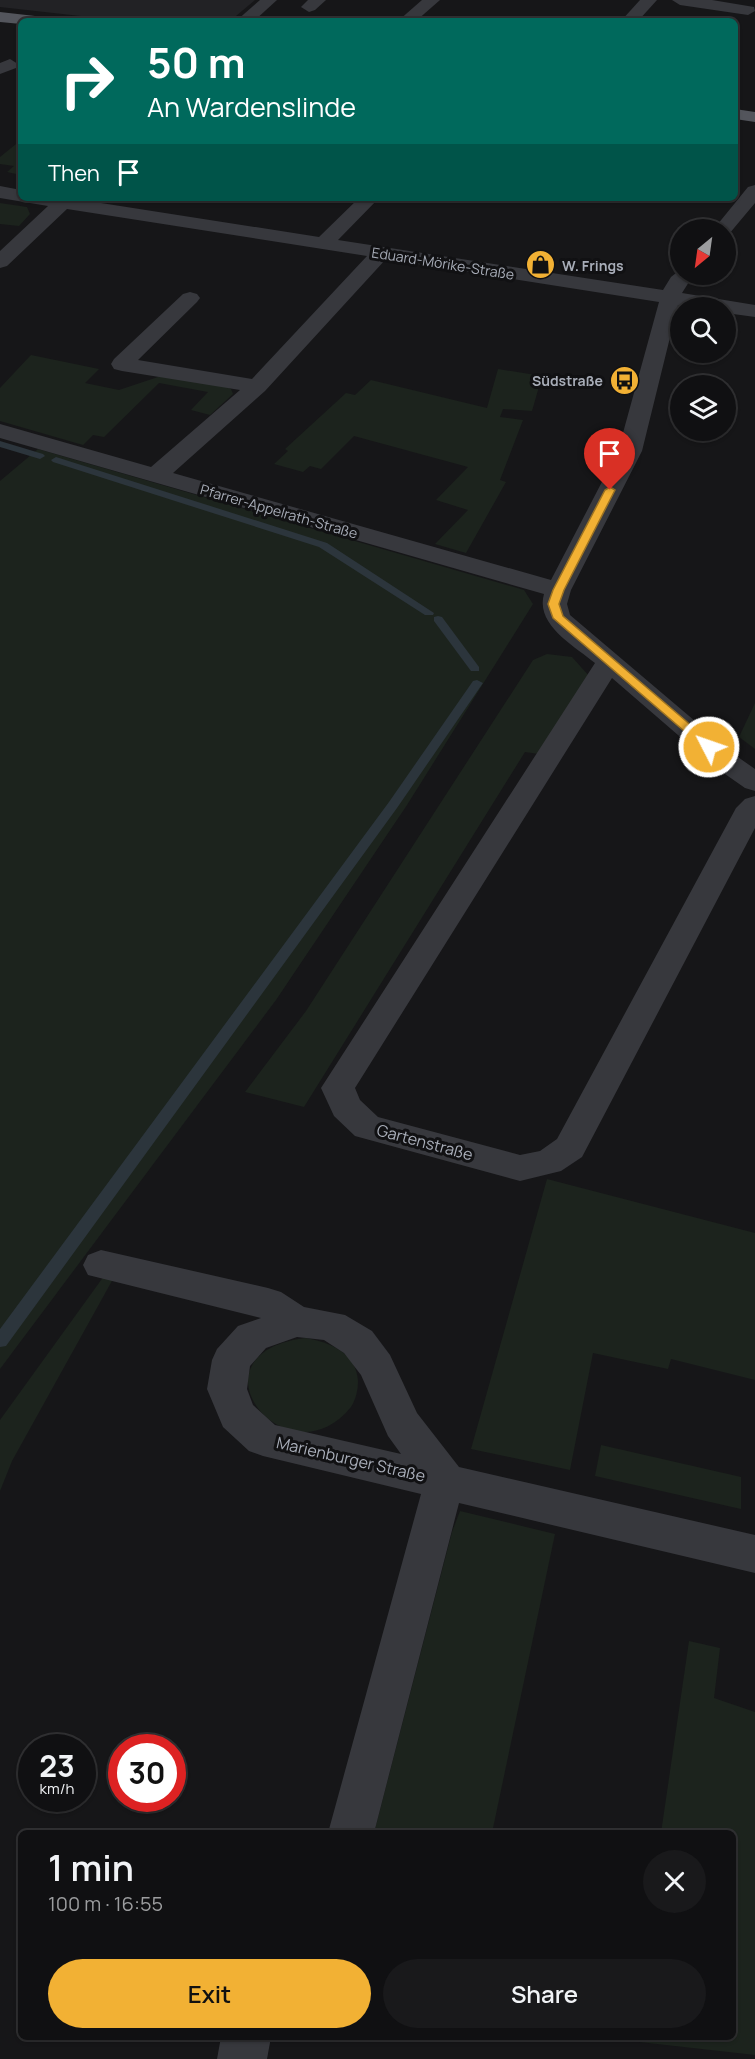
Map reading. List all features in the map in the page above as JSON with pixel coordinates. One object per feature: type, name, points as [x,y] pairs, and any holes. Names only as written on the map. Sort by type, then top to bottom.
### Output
[{"type":"main road","points":[[0,17],[18,19]]},
{"type":"main road","points":[[738,114],[755,117]]},
{"type":"street","points":[[247,18],[268,0]]},
{"type":"street","points":[[410,18],[432,0]]},
{"type":"street","points":[[631,18],[649,0]]},
{"type":"street","points":[[680,0],[751,7]]},
{"type":"street","points":[[738,21],[751,7]]},
{"type":"street","points":[[0,192],[18,195]]},
{"type":"street","points":[[732,219],[755,192]]},
{"type":"street","name":"Eduard-Mörike-Straße","points":[[50,201],[670,298]]},
{"type":"street","points":[[323,244],[367,201]]},
{"type":"street","points":[[0,262],[62,203]]},
{"type":"street","points":[[155,476],[257,386],[380,254]]},
{"type":"street","points":[[190,298],[122,364],[257,386]]},
{"type":"street","points":[[670,298],[630,451],[558,590],[554,604],[558,618],[725,761],[755,782]]},
{"type":"street","name":"Eduard-Mörike-Straße","points":[[736,308],[755,311]]},
{"type":"street","name":"Pfarrer-Appelrath-Straße","points":[[0,431],[558,590]]},
{"type":"street","name":"Gartenstraße","points":[[610,661],[338,1088],[346,1107],[367,1127],[520,1168],[549,1162],[570,1148],[751,808],[755,805]]},
{"type":"street","points":[[101,1265],[268,1303],[296,1321]]},
{"type":"street","name":"Marienburger Straße","points":[[445,1480],[402,1424],[376,1366],[358,1342],[332,1326],[296,1321],[252,1337],[231,1360],[227,1389],[237,1415],[263,1439],[755,1554]]},
{"type":"street","name":"Marienburger Straße","points":[[352,1830],[445,1480]]},
{"type":"street","points":[[242,2059],[245,2040]]},
{"type":"shaded area","points":[[0,0],[255,0],[234,18],[98,18],[0,7]]},
{"type":"shaded area","points":[[18,142],[18,174],[7,172],[14,166],[0,164],[0,157]]},
{"type":"shaded area","points":[[0,203],[27,207],[30,214],[19,226],[0,224]]},
{"type":"shaded area","points":[[31,355],[99,369],[85,383],[119,390],[164,375],[224,386],[231,389],[233,394],[210,415],[191,410],[208,392],[159,383],[104,437],[93,435],[83,445],[0,421],[0,388]]},
{"type":"shaded area","points":[[498,369],[542,376],[532,411],[503,409],[500,417],[523,420],[500,480],[506,482],[466,553],[435,544],[468,510],[436,500],[468,467],[354,436],[321,469],[310,466],[303,472],[274,464],[288,451],[285,449],[346,393],[355,395],[371,380],[487,408]]},
{"type":"shaded area","points":[[38,449],[524,590],[533,604],[407,805],[276,1000],[0,1369],[0,481]]},
{"type":"shaded area","points":[[547,654],[572,657],[590,677],[539,754],[525,752],[304,1107],[245,1092],[306,1011],[533,660]]},
{"type":"shaded area","points":[[755,703],[755,749],[739,737]]},
{"type":"shaded area","points":[[547,1179],[755,1233],[755,1380],[671,1359],[668,1369],[593,1353],[570,1470],[471,1449]]},
{"type":"shaded area","points":[[104,1276],[113,1279],[12,1461],[0,1491],[0,1420]]},
{"type":"shaded area","points":[[305,1338],[323,1342],[347,1356],[356,1371],[358,1384],[351,1407],[326,1427],[300,1432],[276,1424],[258,1408],[249,1388],[251,1367],[269,1349]]},
{"type":"shaded area","points":[[601,1445],[741,1477],[741,1509],[595,1476]]},
{"type":"shaded area","points":[[460,1511],[555,1534],[493,1830],[375,1830],[452,1532]]},
{"type":"shaded area","points":[[689,1641],[720,1648],[714,1698],[755,1712],[755,2055],[622,2040],[736,2040],[736,1830],[661,1830]]},
{"type":"waterway","points":[[0,444],[40,456]]},
{"type":"waterway","points":[[56,460],[323,545],[429,613]]},
{"type":"waterway","points":[[438,619],[475,669]]},
{"type":"waterway","points":[[0,1341],[393,805],[477,683]]},
{"type":"place","name":"W. Frings","points":[[541,265]]},
{"type":"place","name":"Südstraße","points":[[624,380]]},
{"type":"route","points":[[610,490],[558,590],[554,604],[558,618],[709,747]]}]
